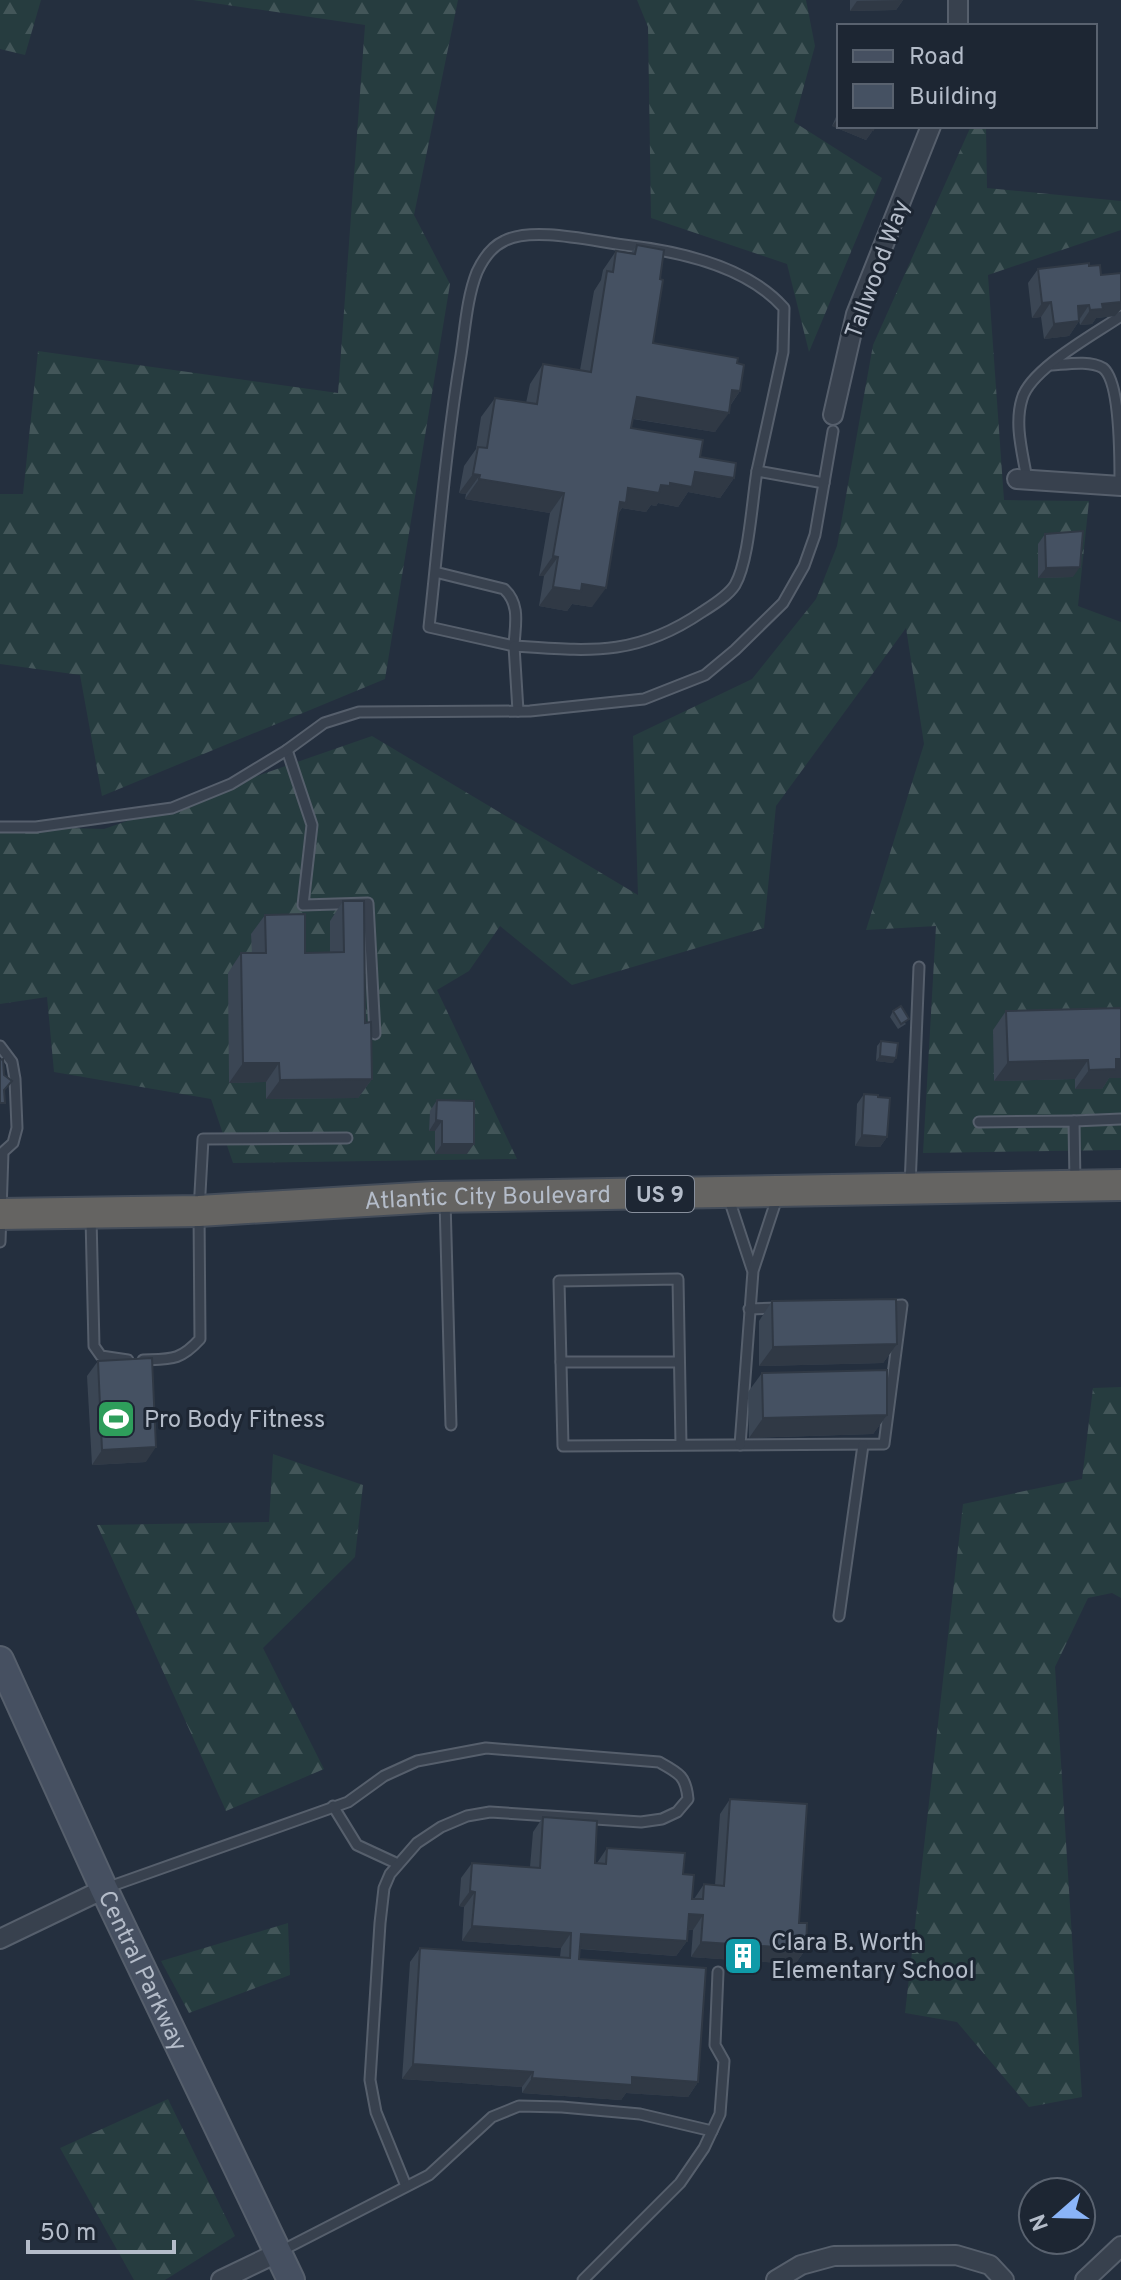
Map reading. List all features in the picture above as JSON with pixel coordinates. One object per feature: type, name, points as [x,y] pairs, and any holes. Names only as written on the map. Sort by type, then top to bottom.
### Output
[{"type":"highway","name":"Atlantic City Boulevard","points":[[0,1223],[91,1212],[199,1211],[444,1197],[1121,1185]]},
{"type":"main road","name":"Central Parkway","points":[[0,1660],[104,1889],[291,2280]]},
{"type":"street","points":[[958,0],[958,24]]},
{"type":"street","name":"Tallwood Way","points":[[833,423],[856,314],[930,128]]},
{"type":"street","points":[[1022,479],[1120,486]]},
{"type":"street","points":[[0,1939],[104,1889]]},
{"type":"street","points":[[1085,2280],[1121,2246]]},
{"type":"street","points":[[221,2280],[277,2253]]},
{"type":"street","points":[[776,2280],[801,2265],[834,2256],[956,2255],[990,2265],[1004,2280]]},
{"type":"lane","points":[[530,234],[635,246],[692,258],[742,277],[770,292],[784,308],[783,352],[757,471],[741,570],[734,588],[715,603],[678,629],[648,642],[593,651],[514,646],[429,627],[435,572],[454,398],[476,274],[489,251],[505,240],[530,234]]},
{"type":"lane","points":[[1022,479],[1019,427],[1022,398],[1032,379],[1121,316]]},
{"type":"lane","points":[[1049,365],[1091,364],[1103,368],[1112,378],[1118,401],[1120,486]]},
{"type":"lane","points":[[0,827],[36,827],[172,808],[231,784],[324,723],[359,712],[518,711],[644,699],[705,675],[783,603],[804,566],[815,535],[833,423]]},
{"type":"lane","points":[[757,471],[824,483]]},
{"type":"lane","points":[[435,572],[504,589],[512,597],[516,608],[514,646],[518,711]]},
{"type":"lane","points":[[287,750],[312,825],[303,905],[368,903],[375,1034]]},
{"type":"lane","points":[[910,1189],[919,967]]},
{"type":"lane","points":[[0,1046],[12,1062],[17,1128],[13,1143],[3,1152],[0,1223]]},
{"type":"lane","points":[[0,1055],[10,1065],[15,1079]]},
{"type":"lane","points":[[0,1064],[8,1067],[15,1079]]},
{"type":"lane","points":[[0,1072],[7,1072],[15,1079]]},
{"type":"lane","points":[[979,1122],[1121,1119]]},
{"type":"lane","points":[[1074,1121],[1075,1186]]},
{"type":"lane","points":[[91,1212],[94,1346],[101,1356],[120,1361],[176,1359],[187,1353],[200,1339],[199,1211],[203,1139],[347,1138]]},
{"type":"lane","points":[[727,1192],[753,1271]]},
{"type":"lane","points":[[740,1445],[753,1271],[779,1192]]},
{"type":"lane","points":[[444,1197],[451,1425]]},
{"type":"lane","points":[[681,1445],[678,1279],[559,1281],[563,1446],[884,1444],[902,1305],[871,1306]]},
{"type":"lane","points":[[749,1309],[795,1308]]},
{"type":"lane","points":[[561,1362],[679,1362]]},
{"type":"lane","points":[[878,1375],[893,1375]]},
{"type":"lane","points":[[744,1378],[759,1377]]},
{"type":"lane","points":[[839,1616],[863,1445]]},
{"type":"lane","points":[[104,1889],[348,1802],[384,1776],[417,1761],[486,1748],[659,1762],[676,1771],[687,1783],[688,1799],[677,1812],[662,1819],[614,1821],[490,1812],[467,1816],[441,1827],[417,1843],[390,1874],[383,1899],[370,2080],[376,2112],[406,2186]]},
{"type":"lane","points":[[333,1806],[357,1845],[398,1864]]},
{"type":"lane","points":[[583,2280],[680,2183],[704,2148],[720,2114],[724,2061],[715,2045],[718,1972]]},
{"type":"lane","points":[[277,2253],[429,2175],[492,2117],[519,2106],[640,2114],[712,2131]]},
{"type":"green space","points":[[0,0],[41,0],[25,55],[0,49]]},
{"type":"green space","points":[[193,0],[458,0],[414,215],[450,284],[385,679],[102,796],[80,675],[0,664],[0,494],[23,494],[38,351],[338,393],[365,25]]},
{"type":"green space","points":[[637,0],[806,0],[815,46],[794,122],[882,178],[809,352],[787,264],[651,218],[648,27]]},
{"type":"green space","points":[[970,128],[986,128],[987,188],[1121,201],[1121,230],[988,275],[1004,500],[1089,501],[1078,606],[1121,622],[1121,1150],[923,1153],[936,926],[866,930],[924,744],[906,628],[776,806],[764,928],[572,985],[500,926],[469,971],[437,990],[517,1159],[233,1163],[211,1099],[54,1072],[47,997],[0,1004],[0,826],[104,829],[372,736],[638,895],[633,736],[752,679],[816,599],[837,546],[873,345]]},
{"type":"green space","points":[[1121,1387],[1121,1598],[1112,1593],[1088,1598],[1055,1667],[1082,2097],[1029,2107],[957,2022],[905,2013],[963,1504],[1082,1479],[1093,1388]]},
{"type":"green space","points":[[273,1454],[363,1485],[355,1557],[263,1648],[324,1769],[226,1811],[97,1525],[269,1522]]},
{"type":"green space","points":[[288,1923],[290,1975],[189,2013],[161,1961]]},
{"type":"green space","points":[[168,2099],[235,2236],[165,2280],[134,2280],[60,2148]]},
{"type":"building","points":[[637,245],[664,250],[660,279],[663,280],[653,343],[738,358],[737,363],[744,365],[740,391],[732,390],[729,413],[637,397],[631,428],[703,440],[700,457],[736,463],[734,478],[695,472],[692,487],[670,483],[670,486],[661,485],[659,493],[628,488],[626,503],[620,502],[606,588],[582,584],[581,591],[553,587],[558,557],[553,556],[564,493],[479,479],[480,475],[473,474],[478,447],[487,448],[495,398],[537,404],[543,364],[591,372],[607,271],[613,272],[616,251],[635,254]]},
{"type":"building","points":[[1089,263],[1089,266],[1100,265],[1101,275],[1121,273],[1121,302],[1102,304],[1103,309],[1090,310],[1089,305],[1078,306],[1079,321],[1054,324],[1051,302],[1042,303],[1038,269]]},
{"type":"building","points":[[1083,531],[1080,567],[1046,568],[1045,534]]},
{"type":"building","points":[[343,901],[364,901],[365,1023],[371,1022],[372,1079],[280,1080],[279,1063],[243,1063],[241,953],[266,953],[265,915],[305,914],[305,953],[344,952]]},
{"type":"building","points":[[901,1006],[909,1019],[901,1024],[893,1011]]},
{"type":"building","points":[[1121,1008],[1121,1059],[1116,1059],[1116,1069],[1089,1070],[1088,1060],[1008,1062],[1006,1011]]},
{"type":"building","points":[[881,1041],[898,1043],[896,1058],[880,1056]]},
{"type":"building","points":[[3,1059],[4,1075],[12,1081],[4,1090],[5,1103],[0,1103],[0,1060]]},
{"type":"building","points":[[864,1094],[890,1098],[887,1137],[862,1135]]},
{"type":"building","points":[[437,1100],[474,1101],[474,1144],[442,1144],[442,1121],[436,1120]]},
{"type":"building","points":[[896,1299],[897,1344],[773,1347],[772,1301]]},
{"type":"building","name":"Pro Body Fitness","points":[[152,1358],[156,1447],[102,1450],[98,1361]]},
{"type":"building","points":[[887,1370],[887,1415],[763,1418],[762,1373]]},
{"type":"building","name":"Clara B. Worth Elementary School","points":[[730,1799],[807,1804],[799,1923],[807,1923],[806,1949],[701,1942],[703,1915],[689,1914],[687,1941],[581,1934],[579,1959],[706,1968],[698,2082],[632,2077],[632,2085],[532,2078],[533,2072],[413,2064],[420,1948],[570,1958],[571,1933],[472,1926],[475,1892],[470,1891],[472,1863],[540,1868],[543,1817],[597,1821],[595,1863],[606,1864],[607,1848],[685,1853],[683,1874],[694,1875],[692,1899],[703,1899],[704,1884],[724,1886]]},
{"type":"place","name":"Pro Body Fitness","points":[[116,1419]]},
{"type":"place","name":"Clara B. Worth Elementary School","points":[[743,1956]]}]
